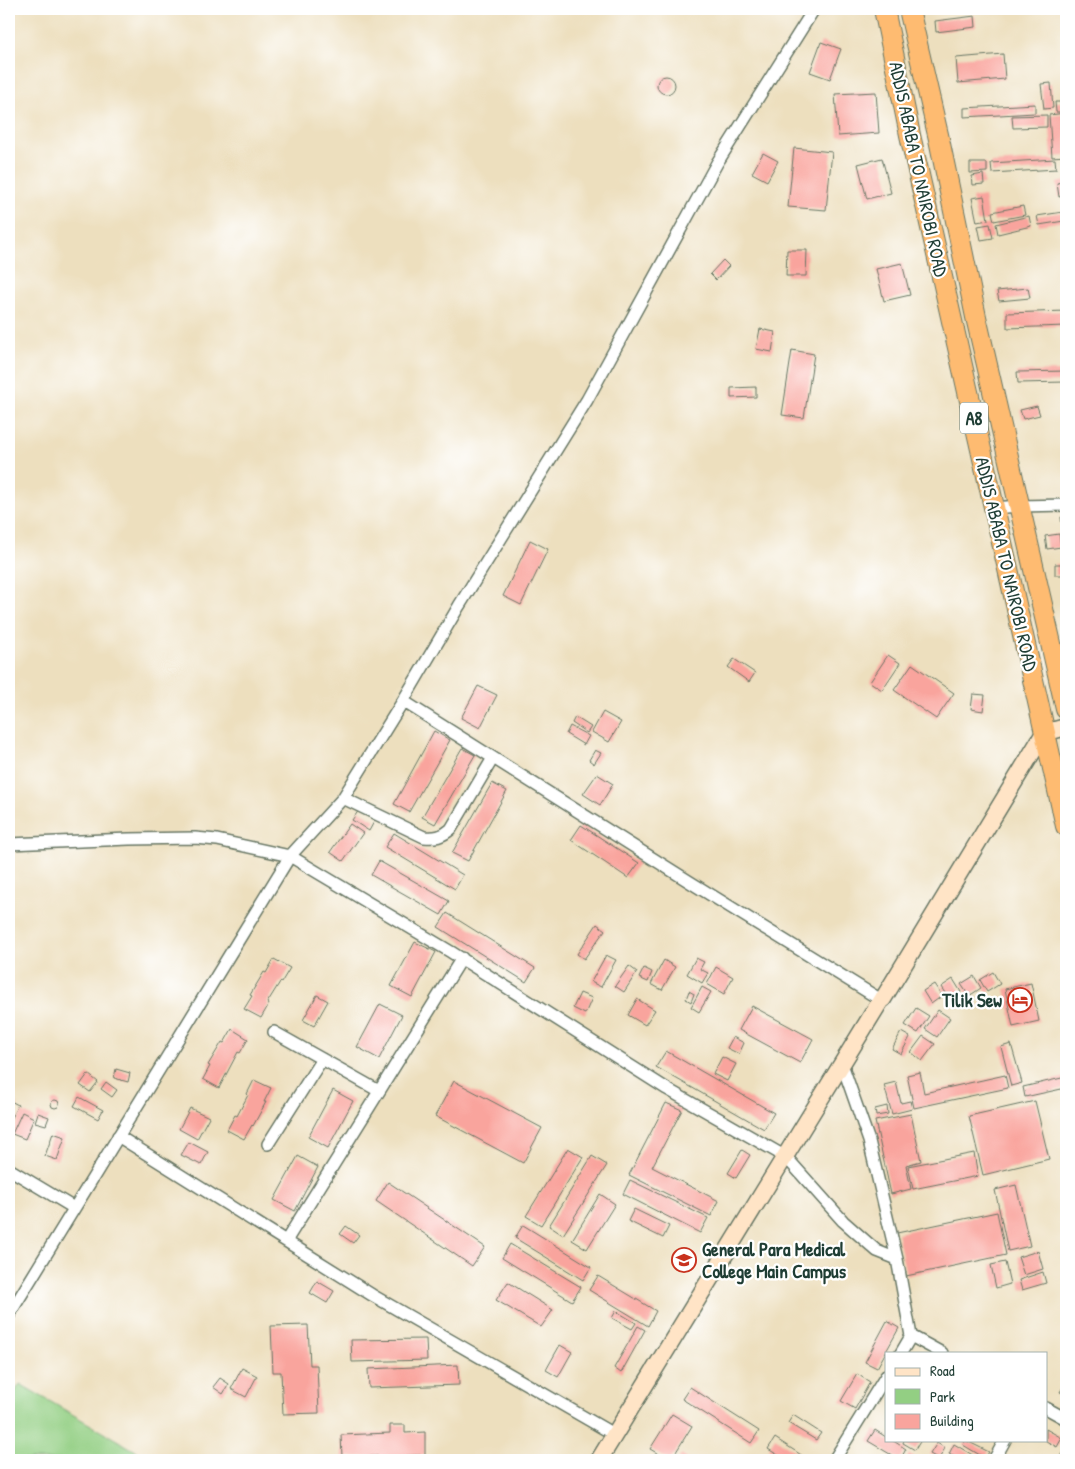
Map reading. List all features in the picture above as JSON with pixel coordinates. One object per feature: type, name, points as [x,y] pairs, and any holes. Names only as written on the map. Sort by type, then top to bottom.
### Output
[{"type":"highway","name":"ADDIS ABABA TO NAIROBI ROAD","points":[[884,9],[910,135],[1066,826]]},
{"type":"highway","name":"ADDIS ABABA TO NAIROBI ROAD","points":[[909,9],[939,139],[976,317],[1066,709]]},
{"type":"main road","points":[[599,1460],[883,999],[1044,733],[1066,727]]},
{"type":"street","points":[[9,1315],[13,1297],[74,1208],[290,856],[343,798],[403,702],[459,606],[587,400],[717,163],[814,9]]},
{"type":"street","points":[[994,508],[1066,505]]},
{"type":"street","points":[[403,702],[881,1000]]},
{"type":"street","points":[[343,798],[424,837],[434,838],[445,835],[451,829],[493,758]]},
{"type":"street","points":[[9,844],[195,838],[217,840],[290,856],[462,958],[667,1089],[786,1157],[843,1221],[877,1251],[896,1259]]},
{"type":"street","points":[[286,1241],[462,958]]},
{"type":"street","points":[[274,1032],[379,1091]]},
{"type":"street","points":[[268,1144],[322,1058]]},
{"type":"street","points":[[842,1064],[869,1141],[896,1259],[911,1336],[902,1352]]},
{"type":"street","points":[[118,1136],[372,1295],[614,1435]]},
{"type":"street","points":[[9,1169],[74,1208]]},
{"type":"street","points":[[911,1336],[940,1352]]},
{"type":"street","points":[[834,1460],[885,1378]]},
{"type":"street","points":[[1048,1409],[1066,1419]]},
{"type":"street","points":[[994,1460],[1004,1442]]},
{"type":"green space","points":[[20,1384],[141,1454],[138,1460],[9,1460],[9,1401]]},
{"type":"building","points":[[975,16],[976,27],[936,32],[935,21]]},
{"type":"building","points":[[821,42],[841,49],[830,79],[810,72]]},
{"type":"building","points":[[1003,54],[1005,79],[958,83],[956,58]]},
{"type":"building","points":[[662,76],[670,76],[675,81],[673,92],[662,94],[657,89],[657,81]]},
{"type":"building","points":[[1051,83],[1053,108],[1044,109],[1041,84]]},
{"type":"building","points":[[876,92],[879,133],[838,136],[835,94]]},
{"type":"building","points":[[1055,102],[1066,102],[1066,112],[1056,112]]},
{"type":"building","points":[[1035,104],[1035,113],[964,117],[964,108]]},
{"type":"building","points":[[1066,113],[1066,156],[1052,157],[1049,115]]},
{"type":"building","points":[[1047,115],[1047,127],[1013,128],[1012,116]]},
{"type":"building","points":[[794,148],[832,152],[826,210],[788,207]]},
{"type":"building","points":[[763,153],[778,161],[767,181],[752,173]]},
{"type":"building","points":[[882,158],[891,193],[867,199],[858,164]]},
{"type":"building","points":[[1055,159],[1056,169],[992,173],[991,163]]},
{"type":"building","points":[[970,163],[987,163],[987,172],[970,173]]},
{"type":"building","points":[[983,174],[984,184],[973,185],[972,176]]},
{"type":"building","points":[[1066,181],[1066,195],[1059,197],[1057,183]]},
{"type":"building","points":[[984,196],[988,220],[977,222],[972,198]]},
{"type":"building","points":[[1023,206],[1025,215],[994,221],[992,212]]},
{"type":"building","points":[[1063,212],[1064,221],[1039,225],[1037,216]]},
{"type":"building","points":[[1029,216],[1031,226],[998,234],[996,224]]},
{"type":"building","points":[[990,224],[993,238],[981,240],[978,226]]},
{"type":"building","points":[[787,250],[807,250],[806,276],[786,276]]},
{"type":"building","points":[[723,260],[729,266],[716,280],[710,274]]},
{"type":"building","points":[[902,263],[910,295],[884,301],[876,269]]},
{"type":"building","points":[[1028,288],[1030,298],[999,301],[997,291]]},
{"type":"building","points":[[1066,311],[1066,326],[1007,328],[1007,313]]},
{"type":"building","points":[[760,329],[775,332],[772,352],[756,349]]},
{"type":"building","points":[[792,350],[814,354],[804,418],[782,415]]},
{"type":"building","points":[[1066,371],[1066,382],[1018,383],[1017,372]]},
{"type":"building","points":[[756,387],[756,397],[731,398],[731,388]]},
{"type":"building","points":[[1037,406],[1040,415],[1023,419],[1020,410]]},
{"type":"building","points":[[1061,517],[1066,517],[1066,540],[1063,540]]},
{"type":"building","points":[[1059,534],[1061,547],[1047,549],[1045,536]]},
{"type":"building","points":[[530,540],[548,549],[521,605],[503,596]]},
{"type":"building","points":[[1055,564],[1066,564],[1066,575],[1055,575]]},
{"type":"building","points":[[888,655],[900,663],[882,690],[870,682]]},
{"type":"building","points":[[734,659],[755,673],[749,682],[728,667]]},
{"type":"building","points":[[912,664],[954,693],[936,719],[894,690]]},
{"type":"building","points":[[478,686],[497,695],[480,728],[461,718]]},
{"type":"building","points":[[973,694],[985,695],[983,711],[971,709]]},
{"type":"building","points":[[603,712],[621,722],[609,742],[592,732]]},
{"type":"building","points":[[575,717],[591,727],[587,733],[572,723]]},
{"type":"building","points":[[570,726],[589,736],[584,745],[566,734]]},
{"type":"building","points":[[434,731],[450,740],[409,812],[394,804]]},
{"type":"building","points":[[462,748],[475,755],[435,824],[422,817]]},
{"type":"building","points":[[595,750],[601,753],[594,764],[589,760]]},
{"type":"building","points":[[597,774],[613,784],[600,805],[583,794]]},
{"type":"building","points":[[492,783],[507,791],[468,861],[452,853]]},
{"type":"building","points":[[359,810],[375,820],[369,831],[352,820]]},
{"type":"building","points":[[350,824],[363,833],[343,861],[330,852]]},
{"type":"building","points":[[581,825],[639,863],[628,878],[571,840]]},
{"type":"building","points":[[394,833],[463,875],[455,889],[385,847]]},
{"type":"building","points":[[379,861],[449,901],[441,915],[371,875]]},
{"type":"building","points":[[447,913],[535,968],[526,982],[438,927]]},
{"type":"building","points":[[597,924],[605,930],[584,959],[577,954]]},
{"type":"building","points":[[415,942],[436,952],[412,997],[391,986]]},
{"type":"building","points":[[606,955],[616,960],[601,987],[591,982]]},
{"type":"building","points":[[696,958],[704,962],[700,969],[708,973],[702,983],[687,974]]},
{"type":"building","points":[[274,959],[290,968],[267,1003],[269,1004],[261,1018],[244,1009],[252,996],[250,995]]},
{"type":"building","points":[[664,960],[675,967],[662,990],[651,984]]},
{"type":"building","points":[[629,966],[637,972],[624,992],[615,986]]},
{"type":"building","points":[[716,967],[733,977],[724,994],[707,984]]},
{"type":"building","points":[[644,968],[652,972],[648,982],[639,978]]},
{"type":"building","points":[[993,972],[1000,984],[987,992],[980,980]]},
{"type":"building","points":[[974,976],[981,988],[969,996],[961,984]]},
{"type":"building","points":[[953,979],[961,992],[949,999],[941,987]]},
{"type":"building","points":[[1031,983],[1039,1021],[1013,1027],[1005,989]]},
{"type":"building","points":[[934,984],[942,996],[931,1004],[923,991]]},
{"type":"building","points":[[702,987],[711,992],[699,1012],[691,1007]]},
{"type":"building","points":[[689,991],[694,994],[691,1002],[686,999]]},
{"type":"building","points":[[580,993],[592,998],[585,1014],[573,1008]]},
{"type":"building","points":[[317,995],[328,1001],[314,1026],[303,1020]]},
{"type":"building","points":[[637,999],[655,1010],[645,1025],[628,1015]]},
{"type":"building","points":[[380,1004],[402,1015],[379,1059],[357,1047]]},
{"type":"building","points":[[752,1006],[813,1039],[800,1063],[739,1030]]},
{"type":"building","points":[[916,1008],[929,1016],[918,1033],[905,1025]]},
{"type":"building","points":[[938,1010],[950,1018],[937,1037],[925,1029]]},
{"type":"building","points":[[232,1029],[248,1039],[240,1053],[238,1052],[219,1088],[203,1079],[210,1066],[208,1065]]},
{"type":"building","points":[[901,1032],[910,1037],[901,1054],[892,1049]]},
{"type":"building","points":[[923,1036],[935,1044],[922,1061],[911,1052]]},
{"type":"building","points":[[733,1037],[744,1043],[739,1054],[727,1048]]},
{"type":"building","points":[[1011,1044],[1022,1083],[1011,1086],[1001,1047]]},
{"type":"building","points":[[666,1051],[774,1113],[764,1129],[656,1067]]},
{"type":"building","points":[[722,1057],[736,1064],[727,1081],[713,1074]]},
{"type":"building","points":[[116,1069],[130,1073],[128,1082],[114,1078]]},
{"type":"building","points":[[920,1072],[924,1093],[1005,1075],[1008,1088],[914,1108],[907,1075]]},
{"type":"building","points":[[88,1074],[98,1082],[90,1092],[80,1085]]},
{"type":"building","points":[[1066,1077],[1066,1088],[1025,1097],[1023,1087]]},
{"type":"building","points":[[254,1080],[271,1088],[264,1102],[266,1102],[244,1139],[227,1130],[235,1115],[237,1116]]},
{"type":"building","points":[[454,1081],[542,1128],[523,1163],[435,1116]]},
{"type":"building","points":[[106,1082],[117,1090],[112,1097],[101,1089]]},
{"type":"building","points":[[896,1082],[901,1103],[910,1101],[912,1109],[892,1114],[884,1085]]},
{"type":"building","points":[[333,1090],[353,1101],[328,1148],[308,1137]]},
{"type":"building","points":[[79,1097],[103,1110],[98,1119],[74,1106]]},
{"type":"building","points":[[9,1100],[18,1105],[9,1121]]},
{"type":"building","points":[[55,1100],[59,1104],[55,1108],[51,1104]]},
{"type":"building","points":[[1035,1101],[1049,1159],[983,1175],[969,1116]]},
{"type":"building","points":[[666,1103],[682,1110],[652,1167],[719,1201],[711,1216],[629,1175]]},
{"type":"building","points":[[887,1106],[888,1114],[876,1116],[875,1109]]},
{"type":"building","points":[[190,1108],[209,1117],[197,1139],[179,1129]]},
{"type":"building","points":[[22,1112],[34,1118],[25,1139],[12,1134]]},
{"type":"building","points":[[38,1113],[49,1117],[46,1125],[35,1122]]},
{"type":"building","points":[[911,1114],[921,1161],[906,1165],[911,1189],[891,1194],[875,1121]]},
{"type":"building","points":[[53,1133],[65,1137],[57,1160],[45,1156]]},
{"type":"building","points":[[189,1142],[208,1152],[201,1165],[181,1155]]},
{"type":"building","points":[[568,1148],[583,1157],[541,1225],[526,1216]]},
{"type":"building","points":[[742,1150],[750,1155],[736,1178],[728,1173]]},
{"type":"building","points":[[974,1153],[978,1176],[913,1189],[908,1166]]},
{"type":"building","points":[[298,1156],[318,1167],[295,1211],[274,1200]]},
{"type":"building","points":[[592,1156],[607,1165],[563,1235],[549,1226]]},
{"type":"building","points":[[630,1180],[708,1218],[700,1233],[623,1194]]},
{"type":"building","points":[[388,1182],[485,1247],[472,1266],[376,1201]]},
{"type":"building","points":[[1016,1185],[1030,1246],[1008,1251],[995,1190]]},
{"type":"building","points":[[600,1194],[615,1204],[587,1249],[572,1240]]},
{"type":"building","points":[[634,1209],[669,1226],[663,1238],[628,1221]]},
{"type":"building","points":[[997,1212],[1006,1255],[906,1276],[897,1233]]},
{"type":"building","points":[[523,1225],[591,1267],[583,1280],[515,1238]]},
{"type":"building","points":[[346,1226],[359,1235],[353,1243],[340,1234]]},
{"type":"building","points":[[510,1244],[581,1287],[572,1301],[502,1258]]},
{"type":"building","points":[[1038,1251],[1043,1269],[1024,1275],[1018,1257]]},
{"type":"building","points":[[1005,1262],[1010,1284],[996,1288],[991,1265]]},
{"type":"building","points":[[1043,1272],[1046,1283],[1022,1290],[1019,1280]]},
{"type":"building","points":[[598,1276],[656,1311],[648,1326],[589,1290]]},
{"type":"building","points":[[317,1281],[334,1291],[327,1303],[310,1293]]},
{"type":"building","points":[[508,1282],[553,1310],[541,1327],[496,1300]]},
{"type":"building","points":[[616,1311],[636,1323],[632,1329],[612,1318]]},
{"type":"building","points":[[887,1321],[899,1328],[877,1368],[865,1362]]},
{"type":"building","points":[[308,1325],[310,1365],[317,1365],[319,1413],[283,1414],[281,1372],[273,1372],[271,1326]]},
{"type":"building","points":[[638,1326],[645,1330],[621,1373],[614,1368]]},
{"type":"building","points":[[426,1339],[427,1360],[352,1362],[351,1340]]},
{"type":"building","points":[[560,1345],[572,1352],[558,1377],[546,1370]]},
{"type":"building","points":[[458,1365],[459,1385],[369,1388],[368,1369]]},
{"type":"building","points":[[242,1368],[257,1376],[246,1397],[231,1389]]},
{"type":"building","points":[[857,1374],[870,1382],[855,1409],[841,1401]]},
{"type":"building","points":[[220,1378],[229,1384],[223,1394],[213,1387]]},
{"type":"building","points":[[1066,1382],[1066,1395],[1060,1392]]},
{"type":"building","points":[[690,1387],[759,1431],[751,1443],[682,1399]]},
{"type":"building","points":[[672,1414],[692,1426],[671,1460],[669,1460],[650,1449]]},
{"type":"building","points":[[793,1415],[821,1433],[816,1440],[788,1423]]},
{"type":"building","points":[[390,1425],[405,1425],[405,1433],[425,1432],[425,1455],[342,1457],[341,1435],[390,1433]]},
{"type":"building","points":[[875,1430],[885,1436],[885,1442],[895,1442],[906,1449],[900,1460],[868,1441]]},
{"type":"building","points":[[1048,1430],[1062,1438],[1057,1447],[1048,1442]]},
{"type":"building","points":[[775,1438],[809,1460],[786,1460],[768,1449]]},
{"type":"building","points":[[903,1442],[920,1442],[915,1450]]},
{"type":"building","points":[[964,1442],[969,1442],[989,1452],[985,1458],[963,1445]]},
{"type":"building","points":[[937,1443],[945,1448],[939,1459],[930,1454]]},
{"type":"building","points":[[954,1444],[976,1457],[974,1460],[961,1460],[949,1454]]},
{"type":"building","points":[[1065,1450],[1066,1460],[1059,1460]]},
{"type":"building","points":[[681,1455],[689,1460],[678,1460]]},
{"type":"building","points":[[909,1455],[919,1460],[906,1460]]},
{"type":"place","name":"Tilik Sew","points":[[1020,1000]]},
{"type":"place","name":"General Para Medical College Main Campus","points":[[684,1260]]}]
